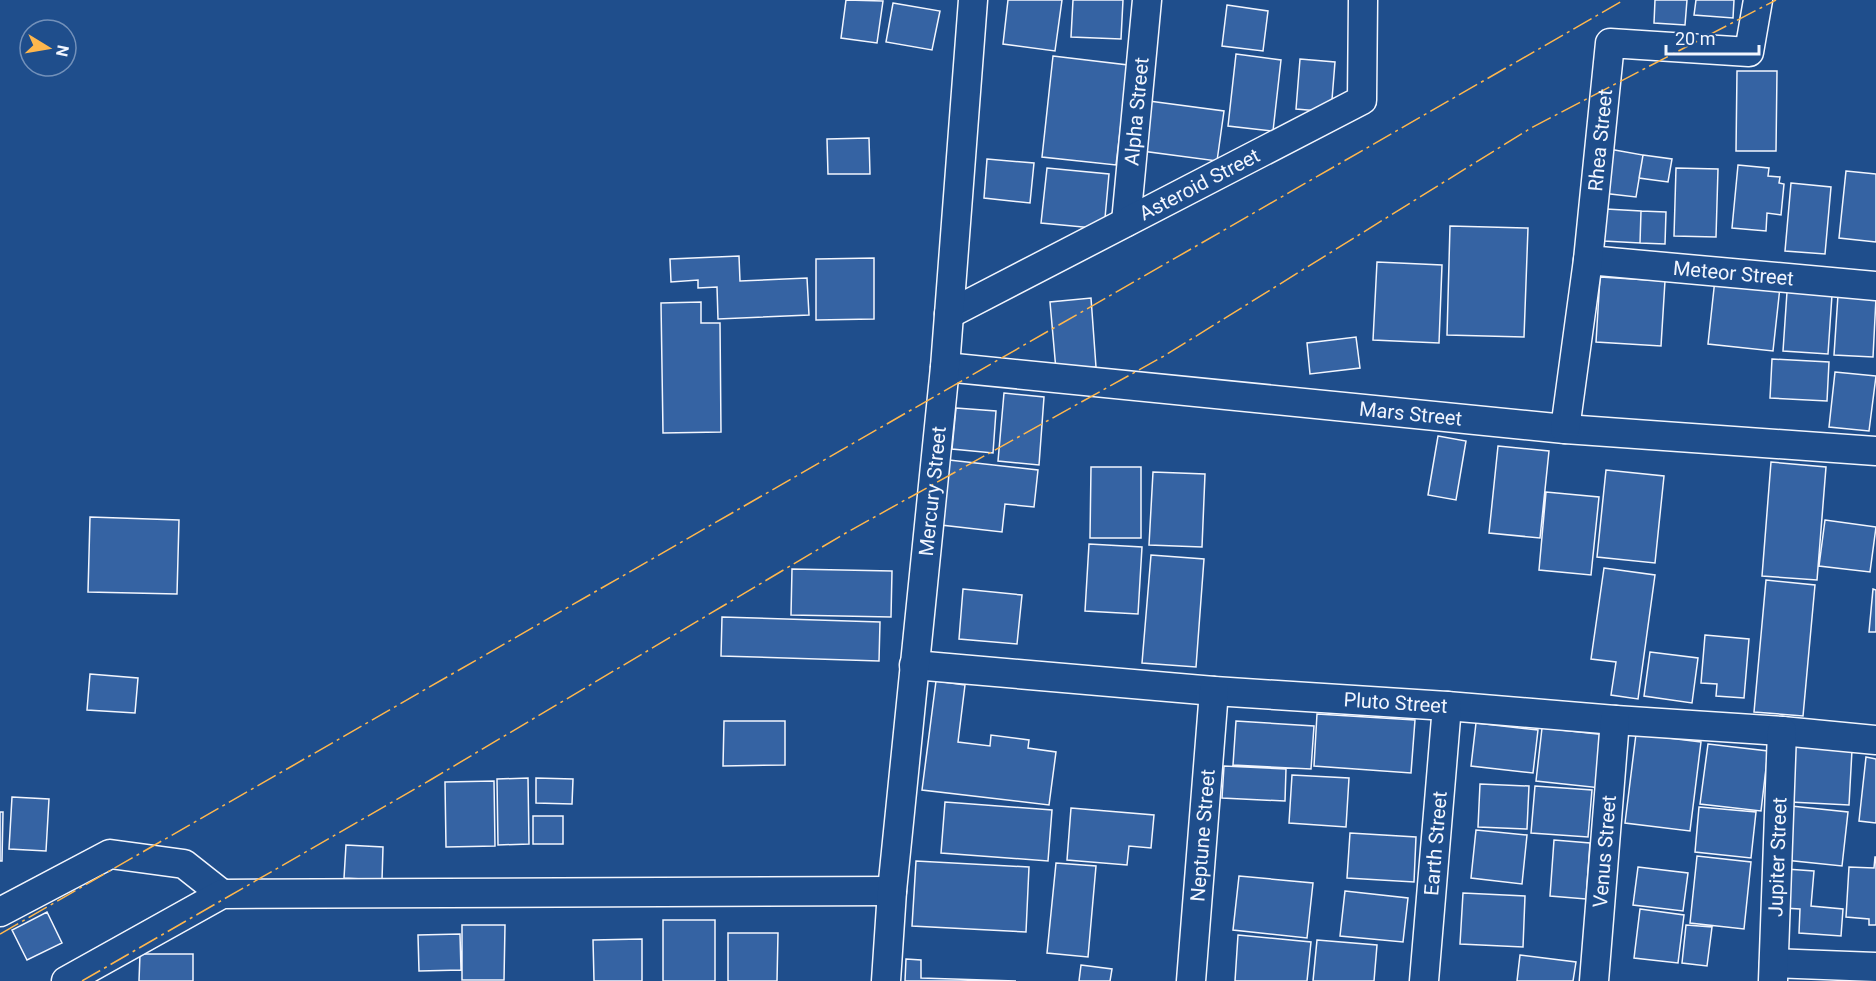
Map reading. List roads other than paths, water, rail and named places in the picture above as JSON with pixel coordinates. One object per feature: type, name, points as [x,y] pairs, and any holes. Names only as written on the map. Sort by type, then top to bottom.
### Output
[{"type":"street","name":"Mercury Street","points":[[886,981],[892,891],[945,367],[973,0]]},
{"type":"street","name":"Alpha Street","points":[[1126,222],[1147,0]]},
{"type":"street","name":"Asteroid Street","points":[[949,314],[1362,100],[1363,0]]},
{"type":"street","name":"Rhea Street","points":[[1565,429],[1588,260],[1610,43],[1749,52],[1758,0]]},
{"type":"street","name":"Meteor Street","points":[[1588,260],[1876,286]]},
{"type":"street","name":"Mars Street","points":[[945,367],[1565,429],[1876,451]]},
{"type":"street","name":"Pluto Street","points":[[914,665],[1214,691],[1447,706],[1876,740]]},
{"type":"street","name":"Neptune Street","points":[[1191,981],[1214,691]]},
{"type":"street","name":"Earth Street","points":[[1424,981],[1447,706]]},
{"type":"street","name":"Venus Street","points":[[1594,981],[1615,720]]},
{"type":"street","name":"Jupiter Street","points":[[1774,972],[1782,731]]},
{"type":"street","points":[[0,912],[110,854],[184,864],[222,894]]},
{"type":"street","points":[[66,981],[222,894],[892,891]]},
{"type":"street","points":[[1774,972],[1876,967]]}]
